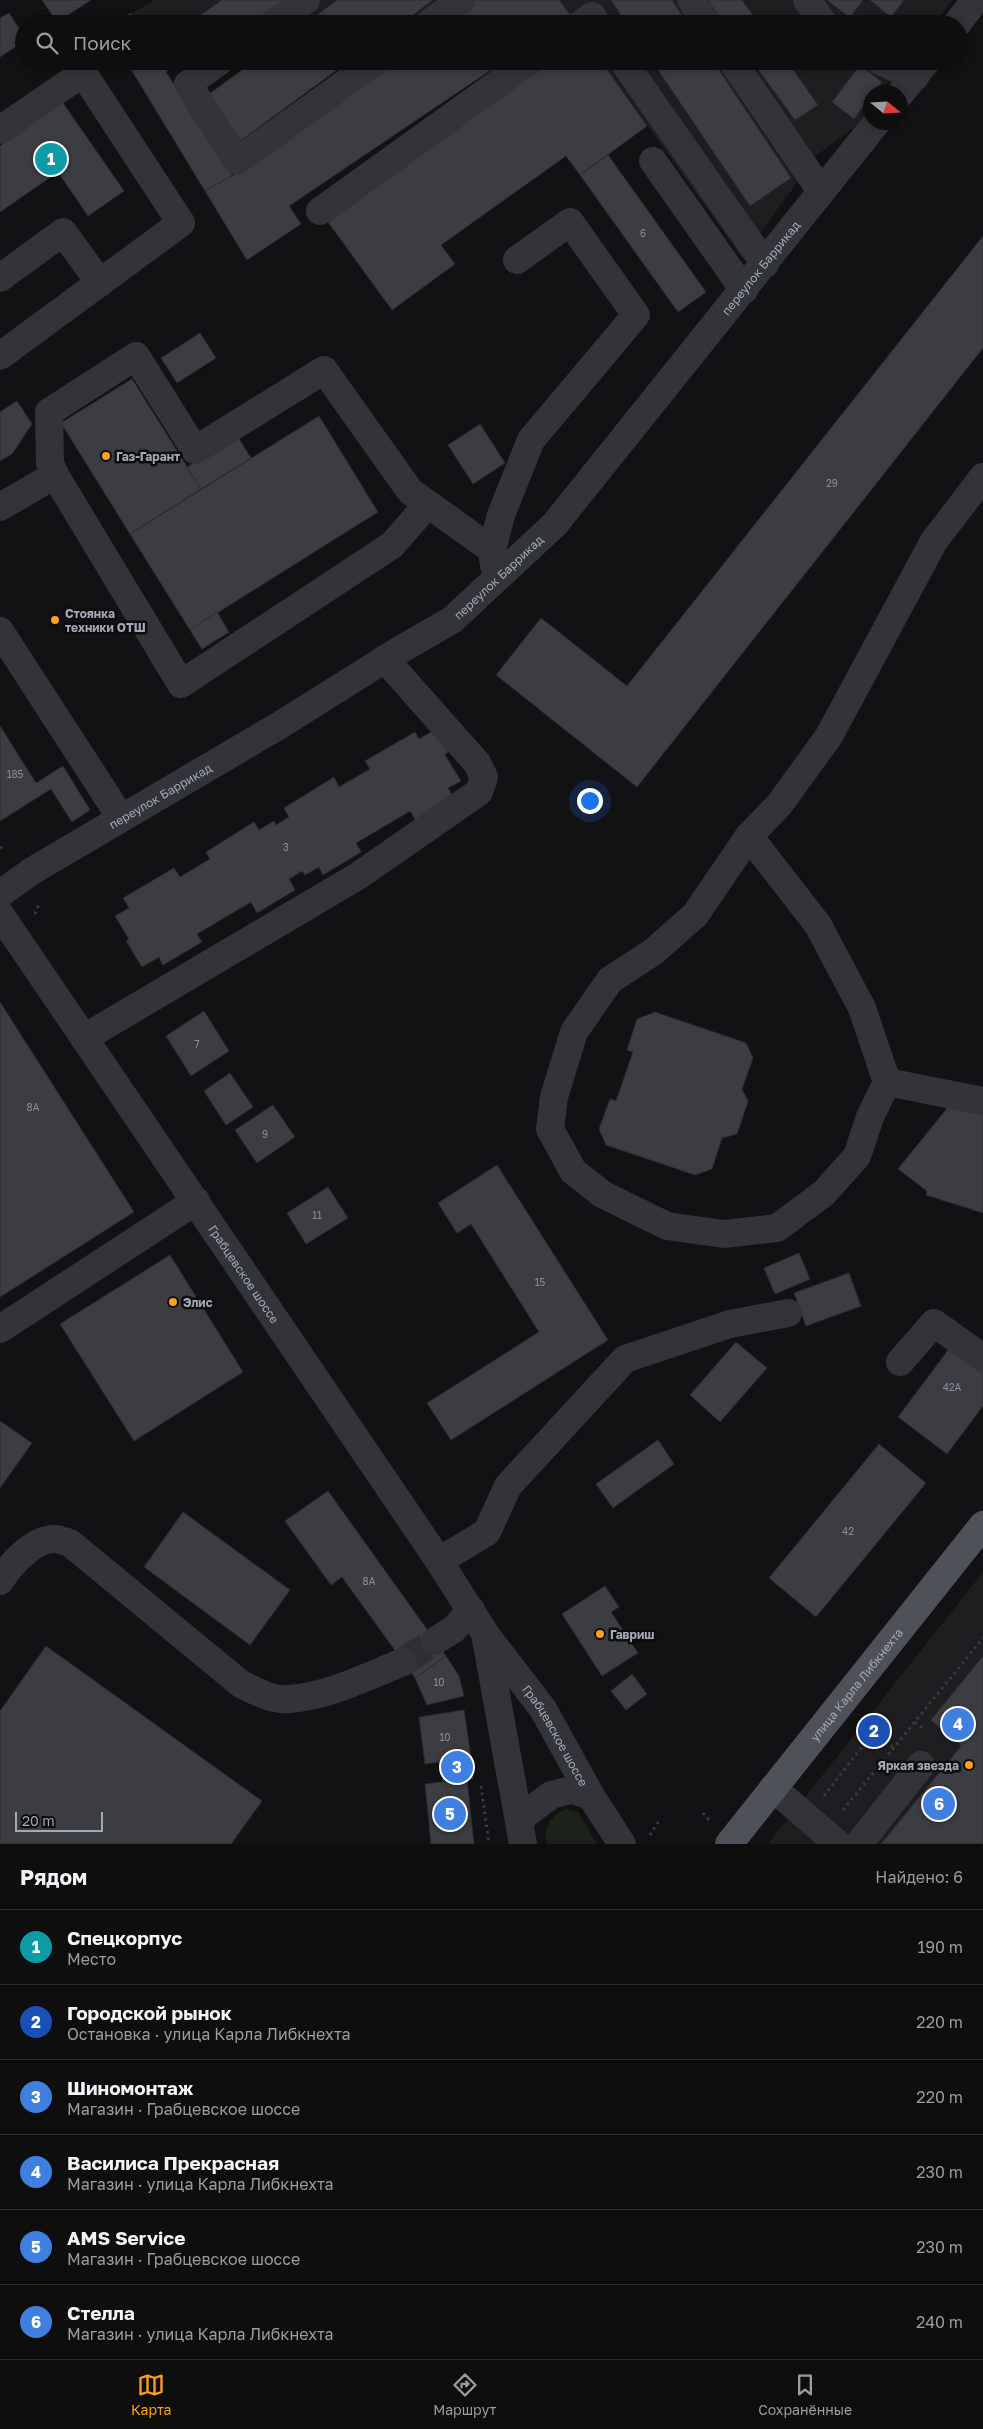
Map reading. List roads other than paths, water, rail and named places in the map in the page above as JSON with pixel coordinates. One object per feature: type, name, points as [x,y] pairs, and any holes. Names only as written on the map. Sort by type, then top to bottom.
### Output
[{"type":"main road","name":"улица Карла Либкнехта","points":[[730,1844],[983,1525]]},
{"type":"street","points":[[285,15],[306,0]]},
{"type":"street","points":[[440,15],[461,0]]},
{"type":"street","points":[[690,0],[701,15]]},
{"type":"street","points":[[807,0],[818,15]]},
{"type":"street","points":[[964,15],[975,0]]},
{"type":"street","points":[[207,70],[188,84],[237,161],[363,70]]},
{"type":"street","points":[[320,211],[516,70]]},
{"type":"street","points":[[630,70],[765,264]]},
{"type":"street","points":[[738,70],[821,191]]},
{"type":"street","points":[[898,70],[914,78]]},
{"type":"street","points":[[0,130],[83,73],[181,223],[0,356]]},
{"type":"street","name":"переулок Баррикад","points":[[0,894],[32,871],[280,725],[385,659],[452,620],[555,524],[871,130]]},
{"type":"street","points":[[653,161],[744,290]]},
{"type":"street","points":[[496,580],[492,550],[501,515],[531,440],[636,315],[570,222],[517,260]]},
{"type":"street","points":[[0,278],[63,232],[100,283]]},
{"type":"street","points":[[428,504],[392,544],[181,684],[55,475],[50,463],[49,412],[136,356],[195,450],[324,370],[410,491],[492,550]]},
{"type":"street","points":[[0,507],[55,475]]},
{"type":"street","points":[[749,836],[818,925],[862,1008],[887,1082],[870,1117],[857,1156],[824,1193],[777,1228],[724,1234],[667,1226],[602,1194],[573,1171],[550,1129],[554,1097],[574,1032],[610,980],[653,952],[695,915],[749,836],[779,805],[829,736],[934,541],[983,477]]},
{"type":"street","points":[[0,631],[120,818]]},
{"type":"street","points":[[84,1038],[358,876],[479,792],[484,777],[477,763],[385,659]]},
{"type":"street","name":"Грабцевское шоссе","points":[[0,914],[439,1561],[486,1635],[543,1709],[590,1796],[630,1841]]},
{"type":"street","points":[[887,1082],[983,1101]]},
{"type":"street","points":[[0,1329],[196,1201]]},
{"type":"street","points":[[439,1561],[488,1532],[508,1486],[625,1359],[730,1324],[788,1313]]},
{"type":"street","points":[[900,1362],[934,1323],[983,1358]]},
{"type":"street","points":[[0,1581],[21,1557],[37,1544],[54,1538],[70,1543],[241,1684],[263,1694],[287,1700],[339,1688],[403,1662]]},
{"type":"street","points":[[435,1641],[454,1628],[471,1610]]},
{"type":"street","name":"Грабцевское шоссе","points":[[486,1635],[521,1831]]},
{"type":"street","points":[[859,1844],[921,1765]]},
{"type":"street","points":[[773,1788],[823,1832]]},
{"type":"street","points":[[521,1831],[551,1795],[572,1790],[590,1796]]},
{"type":"tunnel","points":[[403,1662],[435,1641]]},
{"type":"place","name":"Спецкорпус","points":[[51,159]]},
{"type":"place","name":"Газ-Гарант","points":[[106,456]]},
{"type":"place","name":"Стоянка техники ОТШ","points":[[55,620]]},
{"type":"place","name":"Элис","points":[[173,1302]]},
{"type":"place","name":"Гавриш","points":[[600,1634]]},
{"type":"place","name":"Василиса Прекрасная","points":[[958,1724]]},
{"type":"place","name":"Городской рынок","points":[[874,1731]]},
{"type":"place","name":"Яркая звезда","points":[[969,1765]]},
{"type":"place","name":"Шиномонтаж","points":[[457,1767]]},
{"type":"place","name":"Стелла","points":[[939,1804]]},
{"type":"place","name":"AMS Service","points":[[450,1814]]}]
